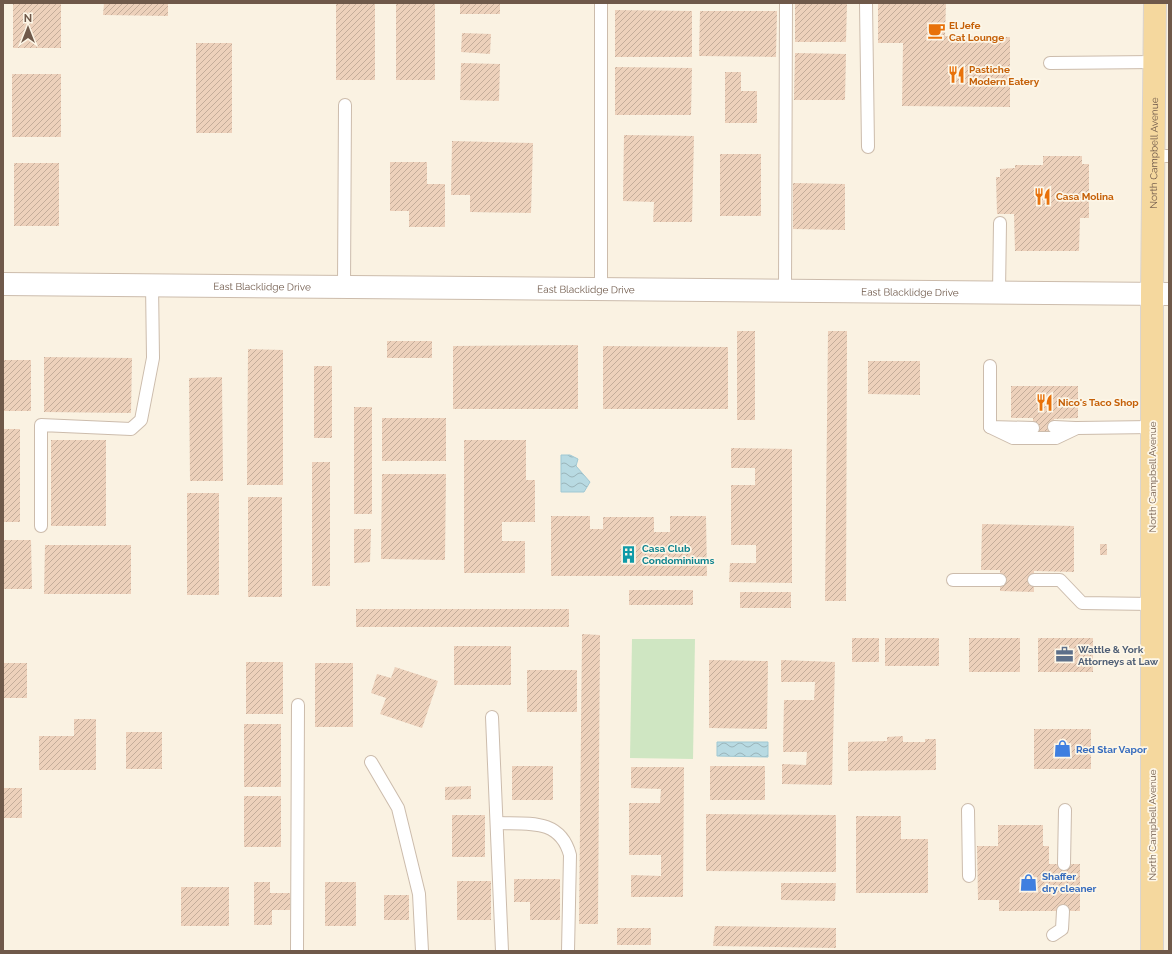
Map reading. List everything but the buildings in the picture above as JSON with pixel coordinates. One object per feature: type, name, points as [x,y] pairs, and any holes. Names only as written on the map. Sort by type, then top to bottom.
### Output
[{"type":"main road","name":"North Campbell Avenue","points":[[1152,951],[1152,427],[1160,294],[1161,156],[1155,62],[1155,3]]},
{"type":"street","name":"East Blacklidge Drive","points":[[3,284],[152,284],[1160,294]]},
{"type":"lane","points":[[601,3],[601,288]]},
{"type":"lane","points":[[785,290],[786,3]]},
{"type":"lane","points":[[866,3],[868,147]]},
{"type":"lane","points":[[1050,63],[1155,62]]},
{"type":"lane","points":[[344,286],[345,105]]},
{"type":"lane","points":[[999,292],[1000,223]]},
{"type":"lane","points":[[41,526],[41,426],[131,429],[142,420],[153,358],[152,284]]},
{"type":"lane","points":[[990,366],[990,427]]},
{"type":"lane","points":[[990,427],[1013,438],[1056,438],[1077,428]]},
{"type":"lane","points":[[990,427],[1033,428]]},
{"type":"lane","points":[[1054,427],[1152,427]]},
{"type":"lane","points":[[953,580],[1000,580]]},
{"type":"lane","points":[[1034,580],[1060,580],[1082,603],[1152,604]]},
{"type":"lane","points":[[297,951],[298,705]]},
{"type":"lane","points":[[492,717],[498,823],[502,951]]},
{"type":"lane","points":[[371,762],[398,808],[419,894],[422,951]]},
{"type":"lane","points":[[968,810],[969,876]]},
{"type":"lane","points":[[1064,864],[1065,810]]},
{"type":"lane","points":[[498,823],[533,824],[549,827],[559,833],[564,840],[570,855],[568,951]]},
{"type":"lane","points":[[1052,935],[1062,929],[1063,911]]},
{"type":"green space","points":[[632,639],[695,639],[693,759],[630,758]]},
{"type":"water","points":[[561,455],[570,455],[578,459],[576,466],[590,482],[584,492],[561,492]]},
{"type":"water","points":[[717,742],[768,742],[768,757],[717,756]]},
{"type":"place","name":"El Jefe Cat Lounge","points":[[936,31]]},
{"type":"place","name":"Pastiche Modern Eatery","points":[[956,75]]},
{"type":"place","name":"Casa Molina","points":[[1043,196]]},
{"type":"place","name":"Nico's Taco Shop","points":[[1045,402]]},
{"type":"place","name":"Casa Club Condominiums","points":[[629,554]]},
{"type":"place","name":"Wattle & York Attorneys at Law","points":[[1065,655]]},
{"type":"place","name":"Red Star Vapor","points":[[1063,749]]},
{"type":"place","name":"Shaffer dry cleaner","points":[[1029,882]]}]
